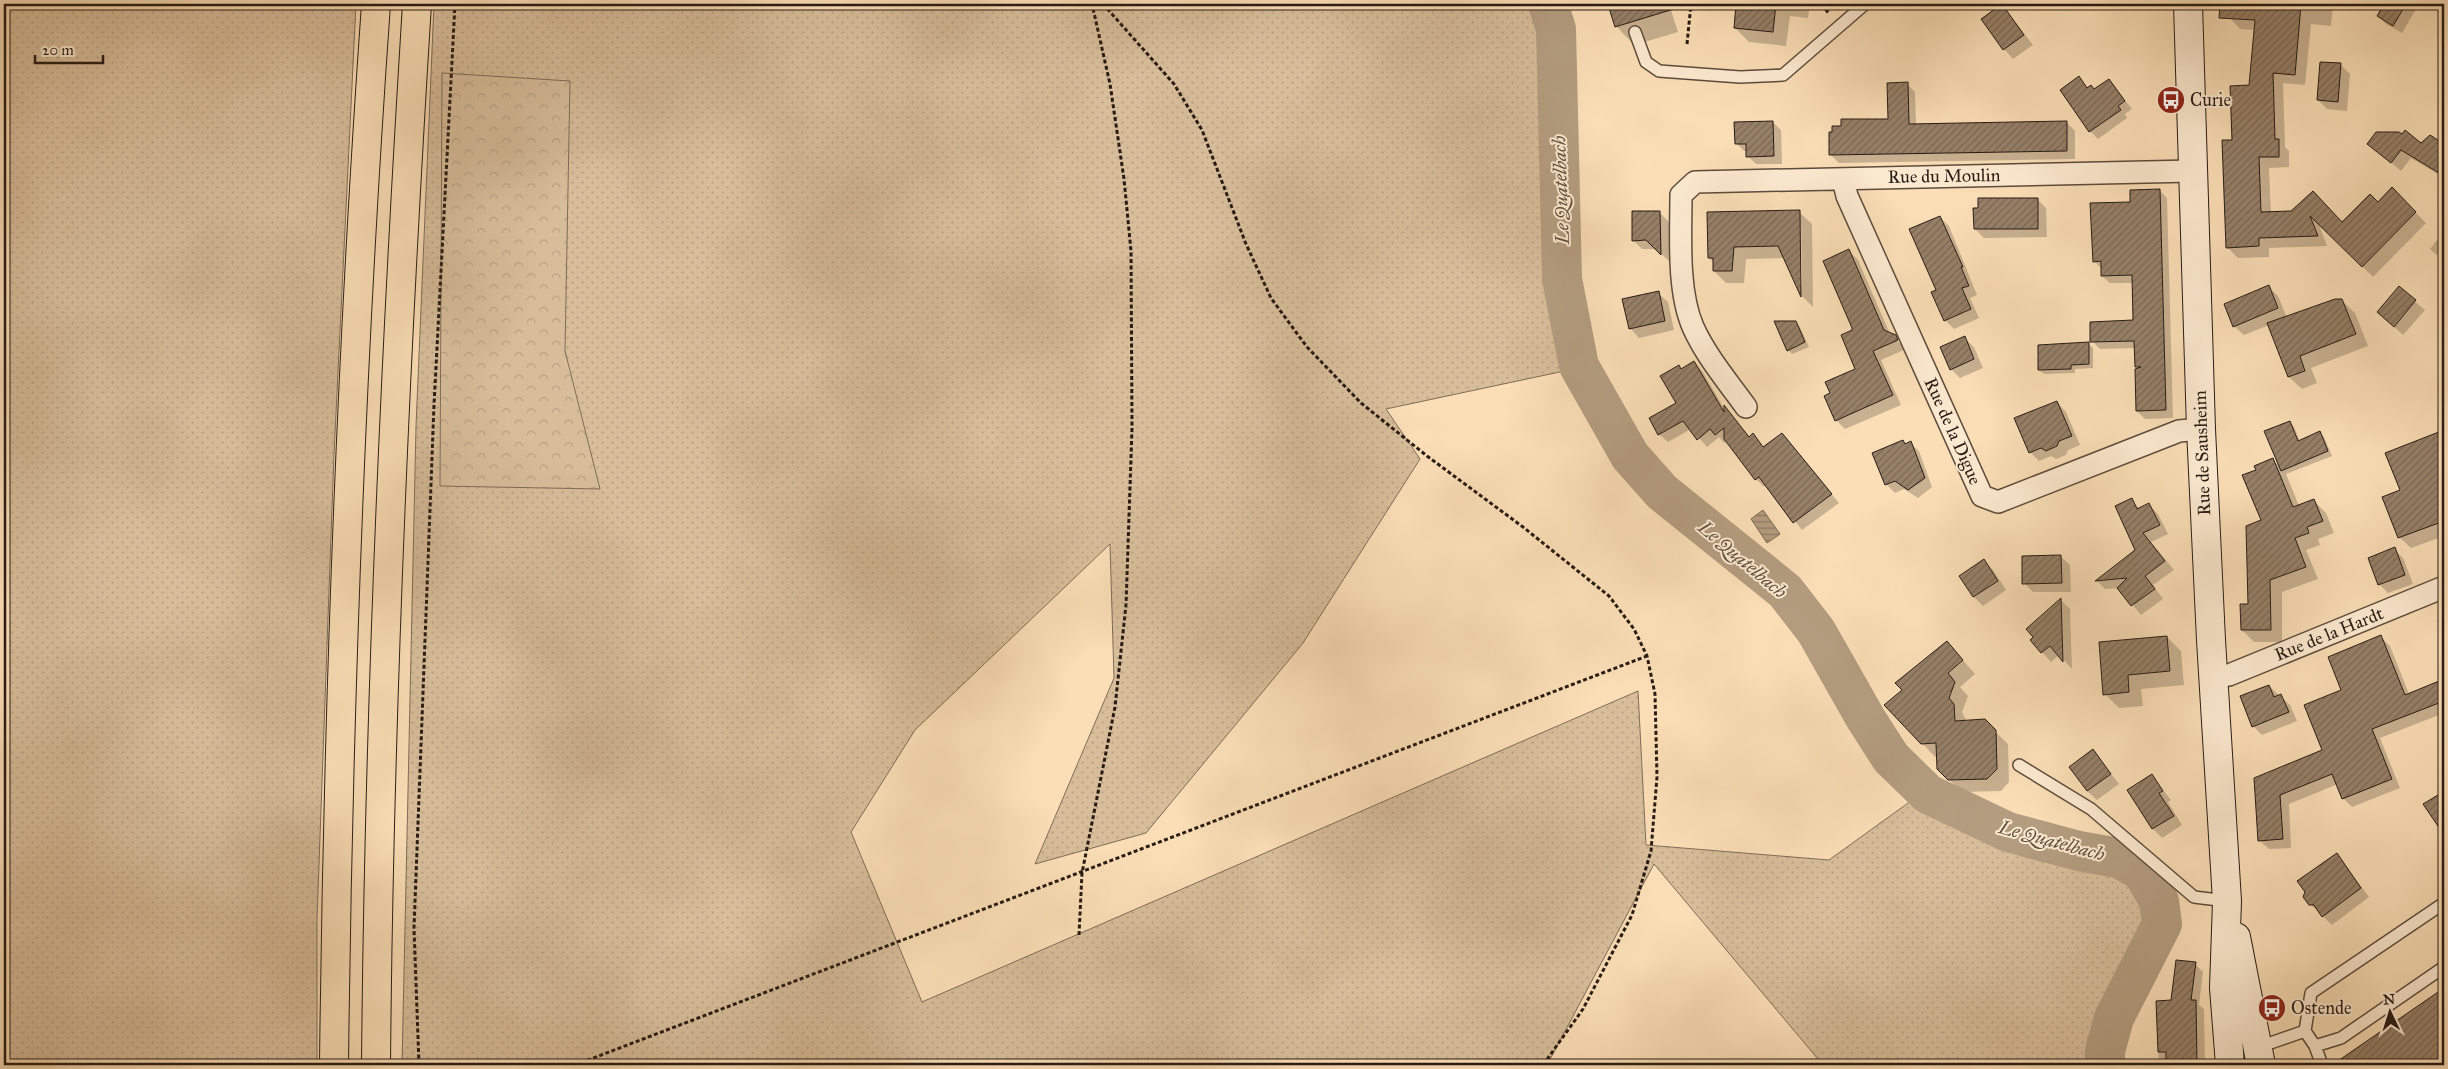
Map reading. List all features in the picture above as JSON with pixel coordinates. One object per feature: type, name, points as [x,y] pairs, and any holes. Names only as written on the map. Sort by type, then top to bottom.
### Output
[{"type":"highway","points":[[334,1065],[342,678],[353,394],[376,4]]},
{"type":"highway","points":[[376,1065],[385,625],[402,250],[417,4]]},
{"type":"main road","name":"Rue de Sausheim","points":[[2188,4],[2201,429],[2213,678],[2227,901],[2224,988],[2230,1065]]},
{"type":"main road","name":"Rue de Sausheim","points":[[2227,901],[2260,1056]]},
{"type":"street","name":"Rue du Moulin","points":[[1746,407],[1719,370],[1693,327],[1682,279],[1681,194],[1695,182],[2192,171]]},
{"type":"street","name":"Rue de la Digue","points":[[1844,179],[1847,196],[1982,496],[1998,502],[2179,430],[2201,429]]},
{"type":"street","name":"Rue de la Hardt","points":[[2213,678],[2229,675],[2444,588]]},
{"type":"lane","points":[[1635,32],[1646,62],[1659,71],[1740,77],[1783,75],[1865,4]]},
{"type":"lane","points":[[2019,765],[2091,809],[2194,897],[2227,901]]},
{"type":"lane","points":[[2322,1065],[2315,1046],[2305,1030],[2311,993],[2444,903]]},
{"type":"lane","points":[[2315,1046],[2341,1038],[2444,967]]},
{"type":"lane","points":[[2260,1056],[2305,1030]]},
{"type":"path","points":[[419,1065],[416,898],[434,405],[455,4]]},
{"type":"path","points":[[1080,935],[1082,873],[1117,688],[1126,605],[1132,428],[1131,250],[1124,179],[1110,84],[1092,4]]},
{"type":"path","points":[[1103,4],[1174,84],[1202,130],[1246,244],[1271,298],[1307,347],[1361,403],[1427,456],[1523,527],[1609,596],[1634,629],[1647,656],[1655,694],[1657,768],[1651,851],[1632,915],[1583,1009],[1543,1065]]},
{"type":"path","points":[[1687,44],[1691,4]]},
{"type":"path","points":[[575,1065],[1647,656]]},
{"type":"green space","points":[[4,4],[356,4],[334,454],[317,919],[317,1065],[4,1065]]},
{"type":"green space","points":[[434,4],[1537,4],[1546,34],[1551,274],[1569,370],[1386,409],[1420,459],[1303,643],[1146,833],[1035,864],[1114,678],[1110,544],[915,730],[851,832],[922,1002],[1638,691],[1646,845],[1829,860],[1915,798],[2006,839],[2128,879],[2151,924],[2093,1047],[2095,1065],[1823,1065],[1654,864],[1547,1065],[402,1065],[416,426]]},
{"type":"green space","points":[[442,73],[570,81],[565,351],[600,489],[440,486]]},
{"type":"shaded area","points":[[1763,510],[1780,534],[1767,543],[1751,519]]},
{"type":"building","points":[[1621,4],[1676,4],[1677,8],[1615,27],[1609,8]]},
{"type":"building","points":[[1736,4],[1776,4],[1773,32],[1734,28]]},
{"type":"building","points":[[2002,4],[2024,35],[2003,50],[1981,19]]},
{"type":"building","points":[[2220,4],[2301,4],[2295,75],[2273,73],[2275,139],[2279,139],[2279,157],[2259,157],[2261,212],[2291,211],[2313,191],[2342,222],[2370,194],[2378,202],[2392,187],[2416,212],[2362,267],[2310,216],[2318,236],[2259,238],[2259,246],[2226,248],[2222,140],[2232,140],[2230,86],[2249,85],[2255,20],[2219,18]]},
{"type":"building","points":[[2384,4],[2406,4],[2393,26],[2377,16]]},
{"type":"building","points":[[2320,62],[2341,63],[2338,102],[2317,100]]},
{"type":"building","points":[[2079,76],[2087,88],[2091,85],[2094,89],[2109,79],[2125,101],[2118,106],[2121,110],[2089,132],[2060,90]]},
{"type":"building","points":[[1908,82],[1909,124],[2067,121],[2067,151],[1829,155],[1829,132],[1832,132],[1832,126],[1841,126],[1841,119],[1888,119],[1887,83]]},
{"type":"building","points":[[1773,121],[1774,156],[1746,157],[1746,144],[1735,144],[1734,122]]},
{"type":"building","points":[[2405,130],[2421,143],[2430,135],[2444,144],[2444,176],[2401,150],[2391,163],[2367,144],[2376,132],[2399,132],[2402,134]]},
{"type":"building","points":[[2160,189],[2166,410],[2136,411],[2135,369],[2141,367],[2135,367],[2134,341],[2090,342],[2090,322],[2133,320],[2132,275],[2101,276],[2101,261],[2093,262],[2090,203],[2130,202],[2130,190]]},
{"type":"building","points":[[1978,198],[2038,198],[2038,229],[1974,229],[1973,208],[1978,208]]},
{"type":"building","points":[[1800,210],[1801,297],[1778,246],[1734,247],[1732,271],[1713,271],[1713,258],[1708,258],[1707,212]]},
{"type":"building","points":[[1632,211],[1660,211],[1661,255],[1646,240],[1632,241]]},
{"type":"building","points":[[1940,216],[1963,267],[1961,267],[1969,286],[1962,288],[1971,309],[1944,321],[1931,292],[1936,290],[1909,229]]},
{"type":"building","points":[[1849,249],[1884,330],[1896,335],[1898,340],[1873,351],[1893,395],[1835,421],[1824,396],[1830,393],[1825,382],[1855,369],[1841,335],[1852,330],[1852,328],[1823,261]]},
{"type":"building","points":[[2269,285],[2278,308],[2233,327],[2224,304]]},
{"type":"building","points":[[2399,286],[2416,300],[2394,327],[2377,312]]},
{"type":"building","points":[[1659,291],[1665,321],[1629,329],[1622,299]]},
{"type":"building","points":[[2335,299],[2342,299],[2356,334],[2300,356],[2305,371],[2288,377],[2267,323]]},
{"type":"building","points":[[1774,321],[1796,321],[1805,342],[1787,351]]},
{"type":"building","points":[[1965,336],[1974,359],[1950,370],[1940,347]]},
{"type":"building","points":[[2089,342],[2089,364],[2071,365],[2071,369],[2038,370],[2038,345]]},
{"type":"building","points":[[1694,361],[1724,412],[1724,405],[1749,437],[1753,433],[1763,447],[1782,433],[1832,494],[1793,523],[1759,477],[1755,480],[1724,439],[1724,428],[1715,435],[1710,429],[1697,440],[1683,421],[1658,435],[1649,418],[1676,403],[1660,376],[1679,365],[1681,369]]},
{"type":"building","points":[[2057,401],[2072,436],[2059,441],[2057,446],[2046,451],[2041,448],[2029,453],[2014,418]]},
{"type":"building","points":[[2290,421],[2298,441],[2320,431],[2328,451],[2281,471],[2264,431]]},
{"type":"building","points":[[2444,430],[2444,521],[2398,538],[2382,497],[2400,490],[2385,453]]},
{"type":"building","points":[[1903,440],[1905,444],[1911,441],[1925,478],[1908,490],[1895,481],[1885,485],[1872,453]]},
{"type":"building","points":[[2273,458],[2293,507],[2314,499],[2323,521],[2307,527],[2309,533],[2295,538],[2306,567],[2270,580],[2271,630],[2241,630],[2240,604],[2248,604],[2246,526],[2261,520],[2242,475],[2256,470],[2254,466]]},
{"type":"building","points":[[2132,498],[2137,509],[2149,503],[2160,525],[2143,533],[2165,561],[2145,576],[2155,589],[2131,606],[2117,588],[2127,578],[2095,581],[2135,550],[2115,506]]},
{"type":"building","points":[[2395,547],[2405,575],[2378,585],[2368,558]]},
{"type":"building","points":[[2061,555],[2062,583],[2022,584],[2022,556]]},
{"type":"building","points":[[1984,559],[1998,581],[1973,597],[1959,576]]},
{"type":"building","points":[[2061,598],[2063,662],[2050,646],[2041,653],[2030,640],[2033,637],[2026,629]]},
{"type":"building","points":[[2381,635],[2405,695],[2444,679],[2444,701],[2372,729],[2392,779],[2342,799],[2332,774],[2280,795],[2283,839],[2258,841],[2254,778],[2322,750],[2304,705],[2341,690],[2328,657]]},
{"type":"building","points":[[2167,636],[2170,671],[2128,675],[2129,692],[2103,695],[2099,642]]},
{"type":"building","points":[[1947,641],[1963,660],[1948,673],[1955,682],[1949,698],[1954,704],[1955,721],[1985,719],[1996,730],[1997,769],[1987,779],[1948,780],[1937,769],[1936,743],[1921,744],[1884,705],[1902,690],[1895,683]]},
{"type":"building","points":[[2269,685],[2274,697],[2281,694],[2289,712],[2252,727],[2240,696]]},
{"type":"building","points":[[2093,749],[2111,774],[2087,791],[2069,767]]},
{"type":"building","points":[[2152,774],[2163,791],[2159,793],[2174,816],[2152,829],[2127,790]]},
{"type":"building","points":[[2438,795],[2444,804],[2444,835],[2423,804]]},
{"type":"building","points":[[2337,853],[2361,888],[2322,917],[2314,905],[2309,905],[2303,897],[2305,892],[2297,881]]},
{"type":"building","points":[[2176,960],[2196,962],[2191,1000],[2196,1000],[2197,1065],[2166,1065],[2166,1052],[2158,1052],[2156,1001],[2171,1000]]},
{"type":"building","points":[[2444,988],[2444,1065],[2332,1065]]},
{"type":"waterway","name":"Le Quatelbach","points":[[1548,4],[1556,29],[1562,279],[1579,366],[1630,456],[1662,492],[1785,591],[1816,631],[1866,719],[1891,758],[1928,794],[2008,832],[2079,851],[2118,858],[2142,871],[2159,901],[2162,924],[2114,1018],[2105,1051],[2105,1065]]},
{"type":"place","name":"Curie","points":[[2171,100]]},
{"type":"place","name":"Ostende","points":[[2272,1008]]}]
